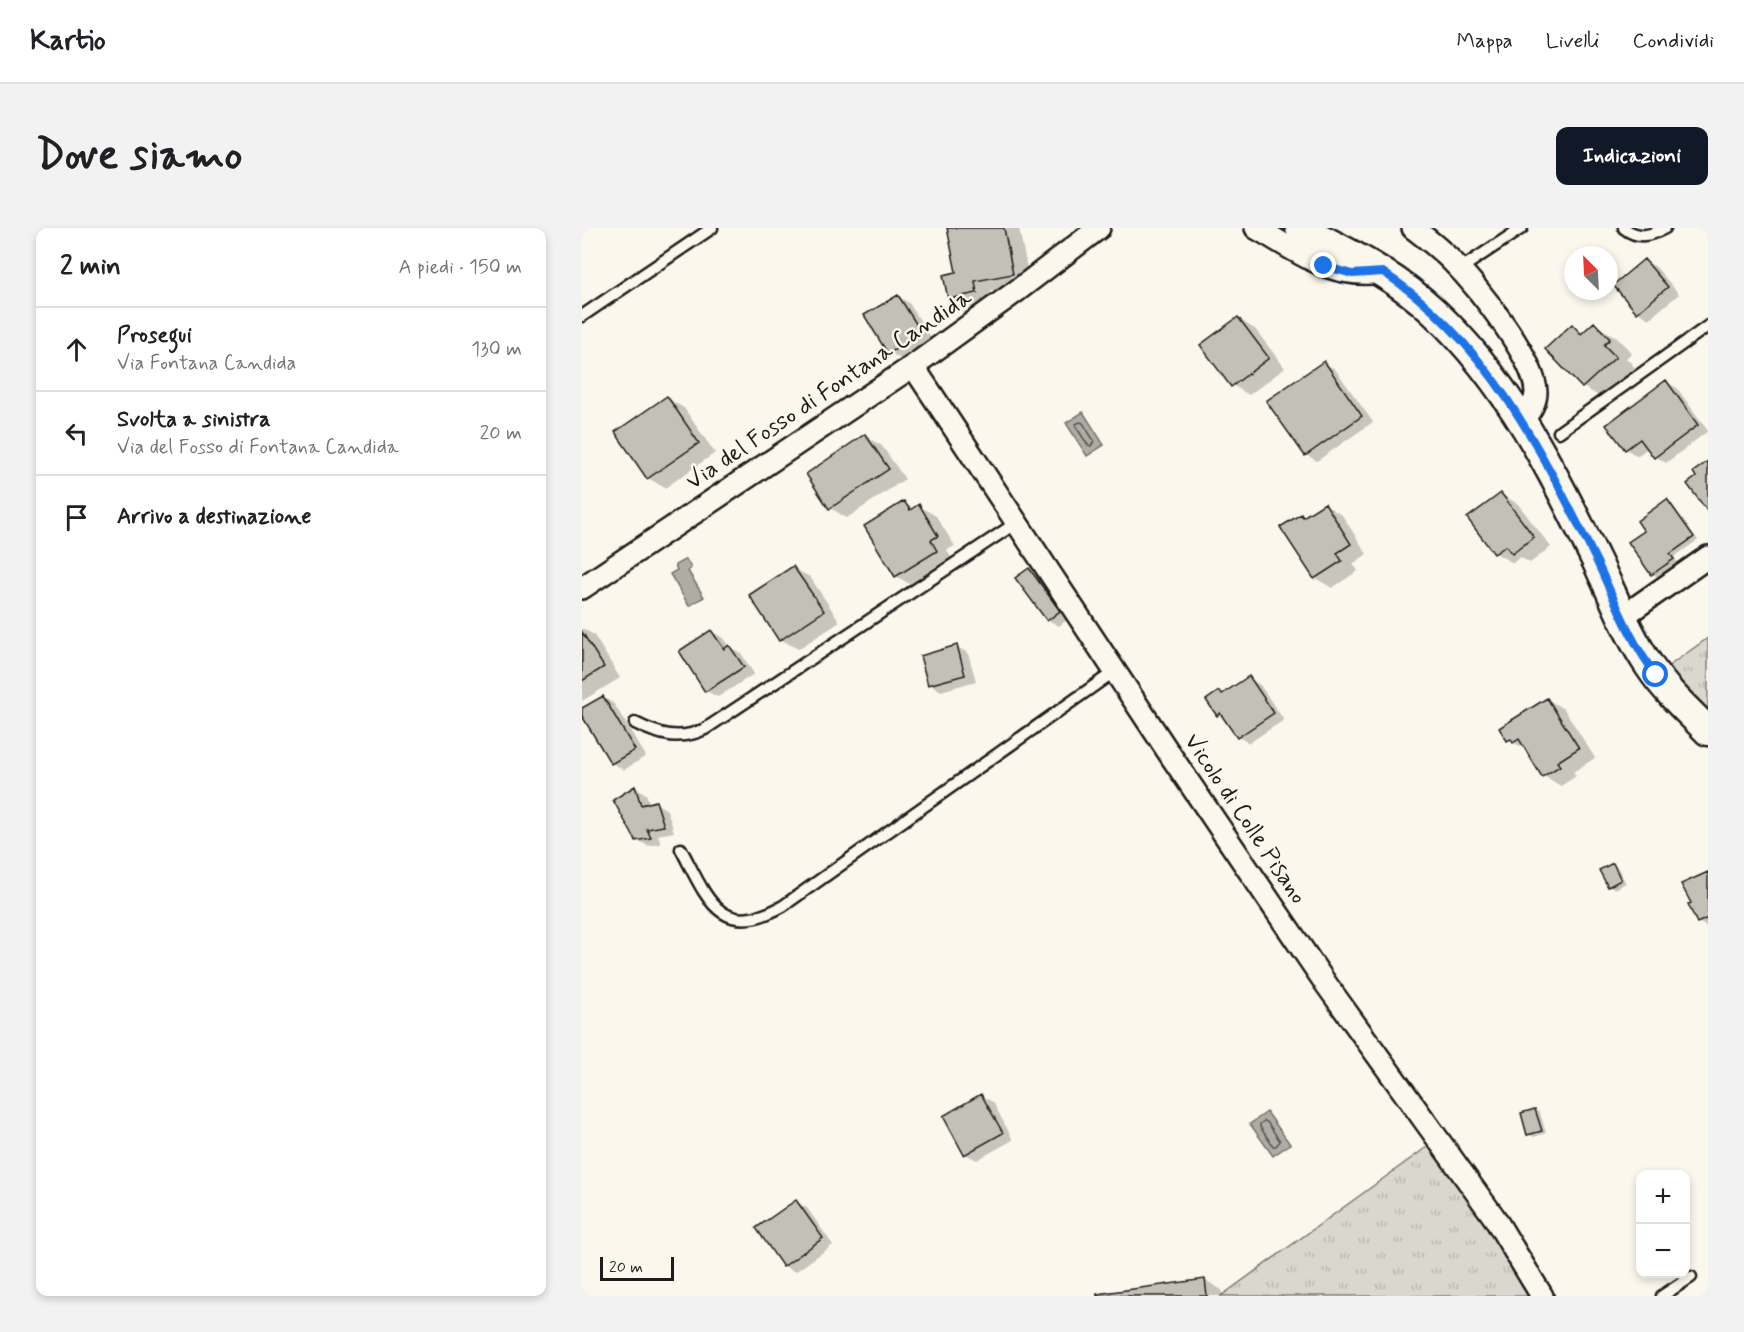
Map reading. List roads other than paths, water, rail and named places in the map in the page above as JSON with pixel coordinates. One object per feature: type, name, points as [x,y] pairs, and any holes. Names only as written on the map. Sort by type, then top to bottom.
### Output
[{"type":"main road","points":[[1300,228],[1383,272],[1424,303],[1455,332],[1501,388],[1523,421],[1562,491],[1622,617],[1643,655],[1656,675],[1708,731]]},
{"type":"street","name":"Via del Fosso di Fontana Candida","points":[[582,588],[913,366],[1099,228]]},
{"type":"street","points":[[1256,228],[1333,270],[1362,274],[1383,272]]},
{"type":"street","points":[[1413,228],[1460,269],[1506,328],[1525,360],[1533,378],[1536,394],[1532,408],[1523,421]]},
{"type":"street","name":"Vicolo di Colle Pisano","points":[[913,366],[1326,984],[1494,1216],[1542,1296]]},
{"type":"street","points":[[1622,617],[1708,557]]},
{"type":"lane","points":[[582,316],[712,228]]},
{"type":"lane","points":[[1460,269],[1522,228]]},
{"type":"lane","points":[[1624,228],[1635,235],[1643,236],[1665,228]]},
{"type":"lane","points":[[1559,432],[1708,326]]},
{"type":"lane","points":[[635,723],[657,733],[673,736],[694,734],[705,729],[1016,523]]},
{"type":"lane","points":[[681,849],[699,883],[722,912],[736,920],[762,916],[783,906],[1115,671]]},
{"type":"lane","points":[[1662,1296],[1691,1277]]},
{"type":"water","points":[[1083,412],[1104,445],[1087,456],[1066,423]]},
{"type":"water","points":[[686,559],[691,568],[688,571],[704,597],[689,606],[670,574],[677,570],[675,565]]},
{"type":"water","points":[[1267,1112],[1290,1144],[1273,1156],[1250,1124]]}]
